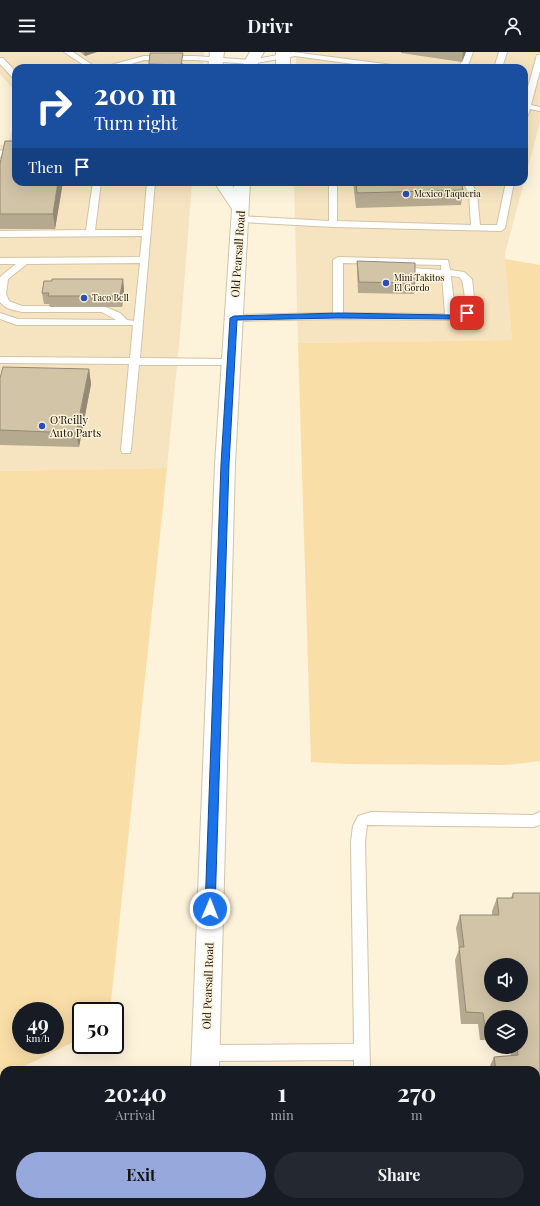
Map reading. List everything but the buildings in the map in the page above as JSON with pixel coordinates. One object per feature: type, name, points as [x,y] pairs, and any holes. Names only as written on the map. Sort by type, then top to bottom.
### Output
[{"type":"main road","points":[[224,186],[240,215]]},
{"type":"main road","name":"Old Pearsall Road","points":[[206,1061],[224,487],[242,186]]},
{"type":"lane","points":[[68,52],[87,64]]},
{"type":"lane","points":[[161,52],[173,55],[216,60],[283,59],[295,54],[319,54],[377,64]]},
{"type":"lane","points":[[464,64],[469,52]]},
{"type":"lane","points":[[499,64],[503,52]]},
{"type":"lane","points":[[319,54],[340,64]]},
{"type":"lane","points":[[124,64],[144,58],[173,55]]},
{"type":"lane","points":[[528,101],[540,57]]},
{"type":"lane","points":[[0,60],[12,72]]},
{"type":"lane","points":[[531,90],[540,91]]},
{"type":"lane","points":[[528,111],[540,109]]},
{"type":"lane","points":[[0,154],[12,152]]},
{"type":"lane","points":[[90,233],[96,186]]},
{"type":"lane","points":[[126,450],[152,186]]},
{"type":"lane","points":[[333,186],[333,224]]},
{"type":"lane","points":[[469,186],[473,194],[476,227]]},
{"type":"lane","points":[[240,215],[333,224],[501,228],[509,186]]},
{"type":"lane","points":[[0,234],[146,233]]},
{"type":"lane","points":[[0,261],[144,260]]},
{"type":"lane","points":[[338,316],[338,260],[446,262],[450,317]]},
{"type":"lane","points":[[25,261],[4,278],[1,294],[5,303],[12,307],[22,309],[102,309],[117,315],[124,323]]},
{"type":"lane","points":[[234,318],[463,316],[467,313],[469,299],[467,279],[462,274],[446,272]]},
{"type":"lane","points":[[0,316],[17,322],[138,323]]},
{"type":"lane","points":[[0,360],[231,362]]},
{"type":"lane","points":[[362,1066],[358,842],[360,826],[363,820],[371,818],[534,820],[540,818]]},
{"type":"lane","points":[[206,1061],[362,1052]]},
{"type":"shaded area","points":[[0,52],[204,52],[203,64],[12,64],[12,88],[0,74]]},
{"type":"shaded area","points":[[296,52],[540,52],[540,123],[528,168],[528,64],[296,64]]},
{"type":"shaded area","points":[[12,129],[12,186],[192,186],[181,324],[167,468],[0,471],[0,145],[8,144]]},
{"type":"shaded area","points":[[294,186],[523,186],[505,253],[512,340],[298,343]]},
{"type":"shaded area","points":[[505,259],[540,265],[540,761],[508,765],[343,764],[311,762],[298,343],[512,340]]},
{"type":"shaded area","points":[[167,468],[111,1002],[72,1002],[72,1042],[64,1046],[64,1002],[12,1002],[12,1054],[49,1054],[25,1066],[0,1066],[0,471]]},
{"type":"place","name":"Mexico Taqueria","points":[[406,194]]},
{"type":"place","name":"Mini Takitos El Gordo","points":[[386,283]]},
{"type":"place","name":"Taco Bell","points":[[84,298]]},
{"type":"place","name":"O'Reilly Auto Parts","points":[[42,426]]},
{"type":"route","points":[[210,909],[225,464],[234,318],[338,316],[450,317],[463,316],[467,313]]}]
